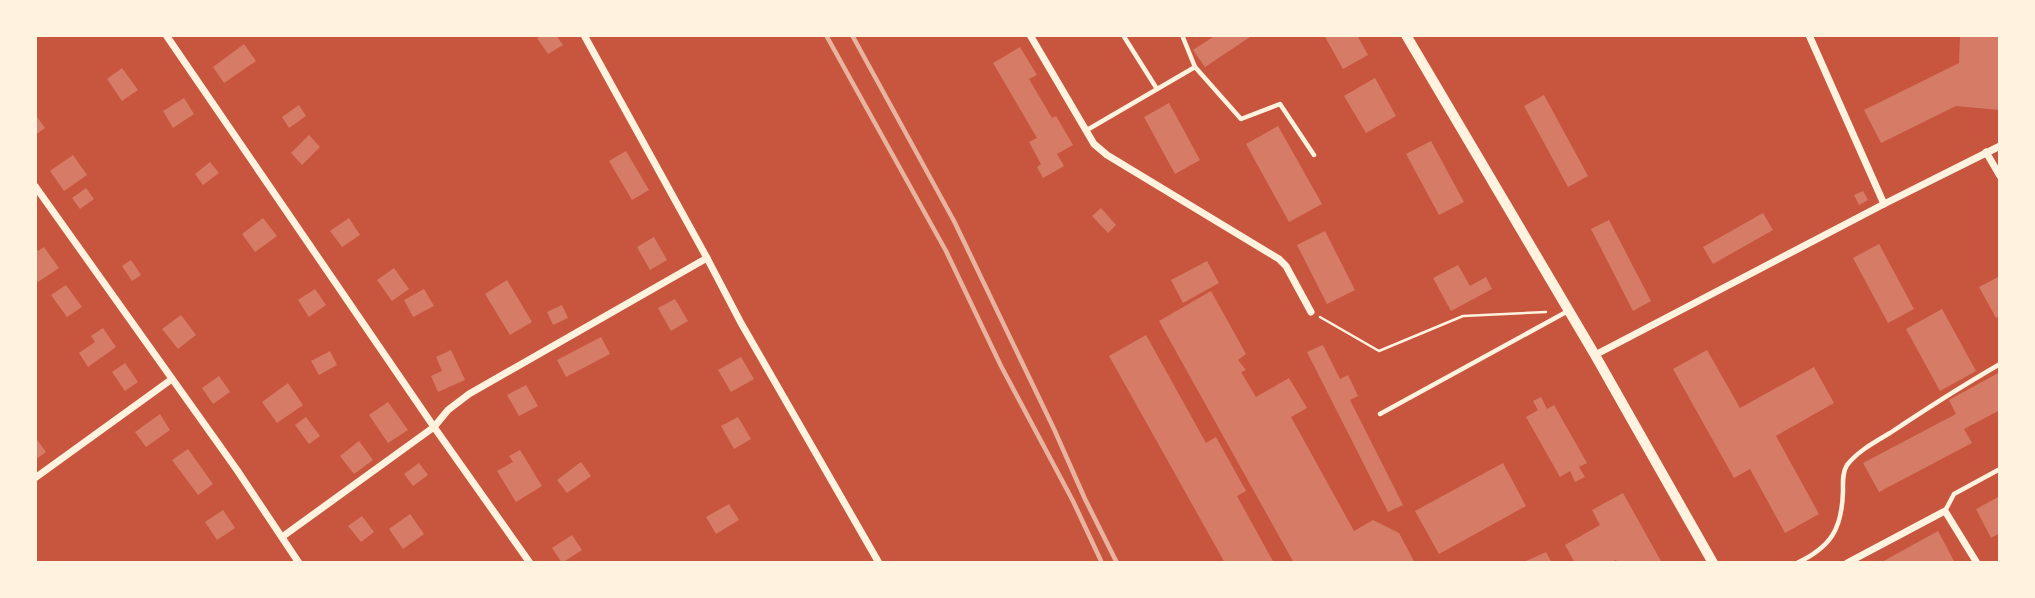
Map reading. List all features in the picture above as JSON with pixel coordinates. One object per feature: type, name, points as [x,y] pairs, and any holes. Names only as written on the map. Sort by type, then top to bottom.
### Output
[{"type":"street","points":[[166,35],[530,563]]},
{"type":"street","points":[[584,35],[741,323],[879,563]]},
{"type":"street","points":[[1030,35],[1094,144],[1107,155],[1279,259],[1286,266],[1311,312]]},
{"type":"street","points":[[1406,35],[1569,310],[1713,563]]},
{"type":"street","points":[[1809,35],[1884,204]]},
{"type":"street","points":[[1595,355],[2000,146]]},
{"type":"street","points":[[1986,152],[2000,176]]},
{"type":"street","points":[[35,186],[299,563]]},
{"type":"street","points":[[282,537],[434,427],[448,410],[469,394],[707,258]]},
{"type":"street","points":[[35,478],[172,379]]},
{"type":"street","points":[[1847,563],[1945,511],[1977,563]]},
{"type":"lane","points":[[1123,35],[1157,89]]},
{"type":"lane","points":[[1182,35],[1195,67],[1241,119],[1280,104],[1314,155]]},
{"type":"lane","points":[[1086,131],[1195,67]]},
{"type":"lane","points":[[1380,414],[1569,310]]},
{"type":"lane","points":[[1797,563],[1823,548],[1836,530],[1842,513],[1844,472],[1856,456],[1946,395],[2000,365]]},
{"type":"lane","points":[[1945,511],[1954,494],[2000,469]]},
{"type":"path","points":[[1311,312],[1379,351],[1463,316],[1569,310]]},
{"type":"building","points":[[556,35],[563,45],[548,54],[537,38]]},
{"type":"building","points":[[1216,35],[1253,35],[1205,67],[1193,50]]},
{"type":"building","points":[[1324,35],[1357,35],[1368,55],[1343,69]]},
{"type":"building","points":[[1960,35],[2000,35],[2000,110],[1956,106],[1881,143],[1864,110],[1959,63]]},
{"type":"building","points":[[244,44],[256,61],[224,83],[213,67]]},
{"type":"building","points":[[1020,47],[1037,75],[1029,79],[1052,118],[1056,116],[1073,145],[1057,154],[1064,166],[1043,178],[1037,167],[1041,164],[1029,142],[1037,138],[993,63]]},
{"type":"building","points":[[122,68],[138,90],[122,101],[107,79]]},
{"type":"building","points":[[1375,78],[1396,116],[1366,133],[1344,96]]},
{"type":"building","points":[[1544,95],[1588,176],[1568,187],[1524,106]]},
{"type":"building","points":[[184,98],[194,114],[173,128],[163,111]]},
{"type":"building","points":[[1169,103],[1200,160],[1175,174],[1144,117]]},
{"type":"building","points":[[299,105],[306,116],[289,128],[282,117]]},
{"type":"building","points":[[35,114],[45,128],[35,135]]},
{"type":"building","points":[[1278,126],[1322,204],[1289,222],[1246,144]]},
{"type":"building","points":[[309,135],[320,147],[302,165],[291,153]]},
{"type":"building","points":[[1431,141],[1464,202],[1439,215],[1406,154]]},
{"type":"building","points":[[626,151],[649,190],[632,200],[609,161]]},
{"type":"building","points":[[73,155],[87,175],[64,191],[50,171]]},
{"type":"building","points":[[210,162],[219,173],[203,185],[195,174]]},
{"type":"building","points":[[86,188],[94,199],[80,209],[72,198]]},
{"type":"building","points":[[1863,191],[1868,200],[1859,205],[1854,195]]},
{"type":"building","points":[[1101,208],[1116,225],[1108,233],[1092,216]]},
{"type":"building","points":[[1763,213],[1773,230],[1713,264],[1703,247]]},
{"type":"building","points":[[263,218],[277,236],[255,252],[242,234]]},
{"type":"building","points":[[349,218],[360,235],[342,247],[330,231]]},
{"type":"building","points":[[1609,220],[1651,301],[1633,311],[1591,229]]},
{"type":"building","points":[[1325,231],[1355,290],[1327,304],[1297,245]]},
{"type":"building","points":[[654,237],[667,260],[650,270],[637,247]]},
{"type":"building","points":[[1879,244],[1914,309],[1888,323],[1853,258]]},
{"type":"building","points":[[35,247],[38,251],[44,247],[59,268],[38,282],[35,278]]},
{"type":"building","points":[[131,260],[141,275],[132,281],[122,266]]},
{"type":"building","points":[[1207,261],[1219,283],[1183,303],[1171,280]]},
{"type":"building","points":[[1458,265],[1470,286],[1486,277],[1492,289],[1451,311],[1433,278]]},
{"type":"building","points":[[394,268],[409,289],[392,301],[377,280]]},
{"type":"building","points":[[2000,276],[2000,316],[1996,318],[1979,287]]},
{"type":"building","points":[[507,280],[532,322],[510,335],[485,294]]},
{"type":"building","points":[[66,285],[82,307],[67,317],[51,295]]},
{"type":"building","points":[[315,289],[326,305],[309,317],[298,300]]},
{"type":"building","points":[[424,289],[434,306],[413,317],[404,300]]},
{"type":"building","points":[[1211,291],[1246,354],[1238,360],[1246,370],[1241,372],[1256,397],[1289,378],[1307,408],[1291,417],[1354,531],[1373,520],[1399,533],[1415,563],[1294,563],[1159,321]]},
{"type":"building","points":[[675,299],[688,321],[671,331],[658,308]]},
{"type":"building","points":[[562,305],[568,318],[553,325],[547,312]]},
{"type":"building","points":[[1942,309],[1976,371],[1940,391],[1906,329]]},
{"type":"building","points":[[181,315],[196,335],[178,349],[162,329]]},
{"type":"building","points":[[103,328],[116,347],[88,367],[79,353],[95,342],[91,336]]},
{"type":"building","points":[[1146,335],[1206,443],[1216,437],[1246,491],[1237,496],[1274,563],[1225,563],[1109,356]]},
{"type":"building","points":[[601,337],[610,354],[566,377],[557,360]]},
{"type":"building","points":[[1323,345],[1340,379],[1348,375],[1358,396],[1350,400],[1403,505],[1388,512],[1307,352]]},
{"type":"building","points":[[451,350],[465,380],[438,392],[431,376],[442,371],[436,357]]},
{"type":"building","points":[[1707,350],[1740,408],[1814,367],[1834,403],[1776,436],[1819,514],[1785,533],[1750,469],[1734,478],[1673,369]]},
{"type":"building","points":[[330,351],[337,365],[319,375],[311,361]]},
{"type":"building","points":[[741,357],[754,379],[731,392],[718,370]]},
{"type":"building","points":[[125,363],[138,382],[125,391],[112,372]]},
{"type":"building","points":[[2000,372],[2000,410],[1964,429],[1972,443],[1879,492],[1863,463],[1956,414],[1949,400]]},
{"type":"building","points":[[219,376],[230,392],[213,404],[202,388]]},
{"type":"building","points":[[288,383],[303,405],[277,423],[262,402]]},
{"type":"building","points":[[526,385],[538,406],[519,416],[507,395]]},
{"type":"building","points":[[1541,397],[1547,409],[1554,405],[1587,463],[1579,467],[1585,477],[1575,482],[1570,471],[1560,477],[1526,417],[1538,410],[1533,401]]},
{"type":"building","points":[[388,402],[408,430],[388,443],[369,415]]},
{"type":"building","points":[[160,414],[170,430],[146,447],[135,432]]},
{"type":"building","points":[[306,417],[320,436],[309,444],[295,425]]},
{"type":"building","points":[[738,417],[751,439],[734,449],[721,426]]},
{"type":"building","points":[[35,437],[46,452],[35,460]]},
{"type":"building","points":[[359,441],[373,460],[354,474],[340,456]]},
{"type":"building","points":[[188,449],[213,484],[198,495],[172,460]]},
{"type":"building","points":[[520,450],[542,486],[516,502],[497,471],[513,462],[509,456]]},
{"type":"building","points":[[581,462],[591,476],[567,493],[557,480]]},
{"type":"building","points":[[419,463],[428,475],[413,486],[404,474]]},
{"type":"building","points":[[1503,463],[1526,506],[1439,554],[1415,511]]},
{"type":"building","points":[[1623,493],[1662,563],[1618,563],[1616,560],[1610,563],[1575,563],[1565,545],[1600,525],[1592,510]]},
{"type":"building","points":[[2000,496],[2000,533],[1991,538],[1976,509]]},
{"type":"building","points":[[729,504],[739,520],[716,534],[706,517]]},
{"type":"building","points":[[223,510],[235,528],[217,540],[205,522]]},
{"type":"building","points":[[410,514],[424,534],[403,549],[389,529]]},
{"type":"building","points":[[362,516],[374,532],[361,542],[348,526]]},
{"type":"building","points":[[1938,531],[1954,561],[1880,563]]},
{"type":"building","points":[[572,535],[582,550],[562,563],[552,548]]},
{"type":"building","points":[[1546,552],[1552,563],[1522,563]]},
{"type":"railway","points":[[826,35],[946,251],[1001,366],[1073,501],[1102,563]]},
{"type":"railway","points":[[852,35],[954,221],[1117,563]]}]
